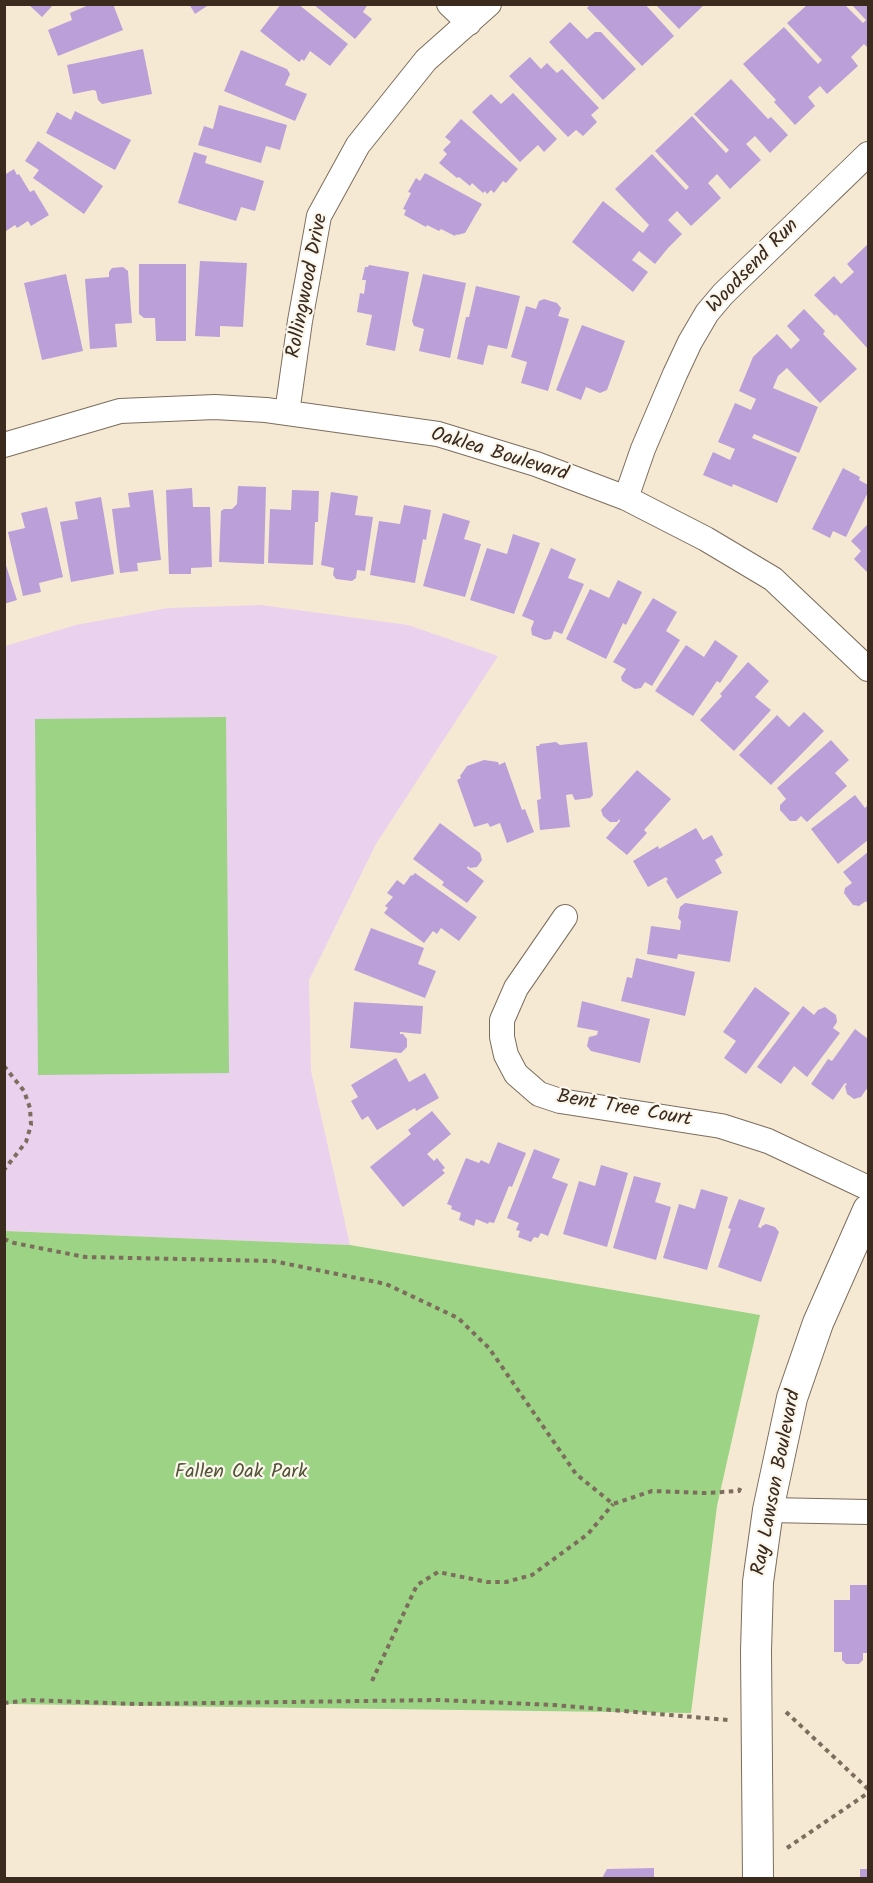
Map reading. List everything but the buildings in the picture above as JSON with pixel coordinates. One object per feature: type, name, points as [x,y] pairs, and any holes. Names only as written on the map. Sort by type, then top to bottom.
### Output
[{"type":"street","points":[[449,4],[469,23]]},
{"type":"street","name":"Rollingwood Drive","points":[[287,413],[300,321],[319,216],[358,145],[426,60],[489,4]]},
{"type":"street","name":"Woodsend Run","points":[[626,498],[643,449],[675,374],[707,313],[723,294],[868,154]]},
{"type":"street","name":"Oaklea Boulevard","points":[[4,446],[120,411],[215,407],[287,413],[438,434],[536,464],[626,498],[706,539],[773,579],[868,669]]},
{"type":"street","name":"Bent Tree Court","points":[[565,917],[516,988],[502,1020],[502,1037],[506,1055],[516,1074],[539,1094],[560,1101],[721,1126],[768,1140],[868,1188]]},
{"type":"street","name":"Ray Lawson Boulevard","points":[[758,1873],[755,1684],[758,1582],[768,1510],[792,1398],[818,1323],[868,1210]]},
{"type":"street","points":[[768,1510],[868,1512]]},
{"type":"path","points":[[4,1066],[24,1091],[30,1108],[31,1125],[26,1142],[4,1170]]},
{"type":"path","points":[[4,1239],[85,1257],[273,1261],[386,1284],[458,1318],[466,1325],[489,1348],[576,1473],[613,1504]]},
{"type":"path","points":[[372,1681],[417,1585],[438,1572],[487,1582],[506,1582],[532,1575],[588,1534],[613,1504],[652,1491],[705,1493],[739,1491],[745,1478],[775,1478]]},
{"type":"path","points":[[755,1684],[868,1791],[758,1873]]},
{"type":"path","points":[[4,1703],[29,1700],[135,1704],[439,1700],[554,1706],[756,1722]]},
{"type":"shaded area","points":[[261,605],[408,625],[498,656],[376,844],[309,980],[311,1071],[350,1245],[5,1231],[5,646],[76,625],[168,608]]},
{"type":"green space","points":[[226,717],[229,1073],[38,1075],[35,719]]},
{"type":"green space","name":"Fallen Oak Park","points":[[5,1231],[350,1245],[760,1315],[717,1506],[691,1713],[5,1704]]}]
